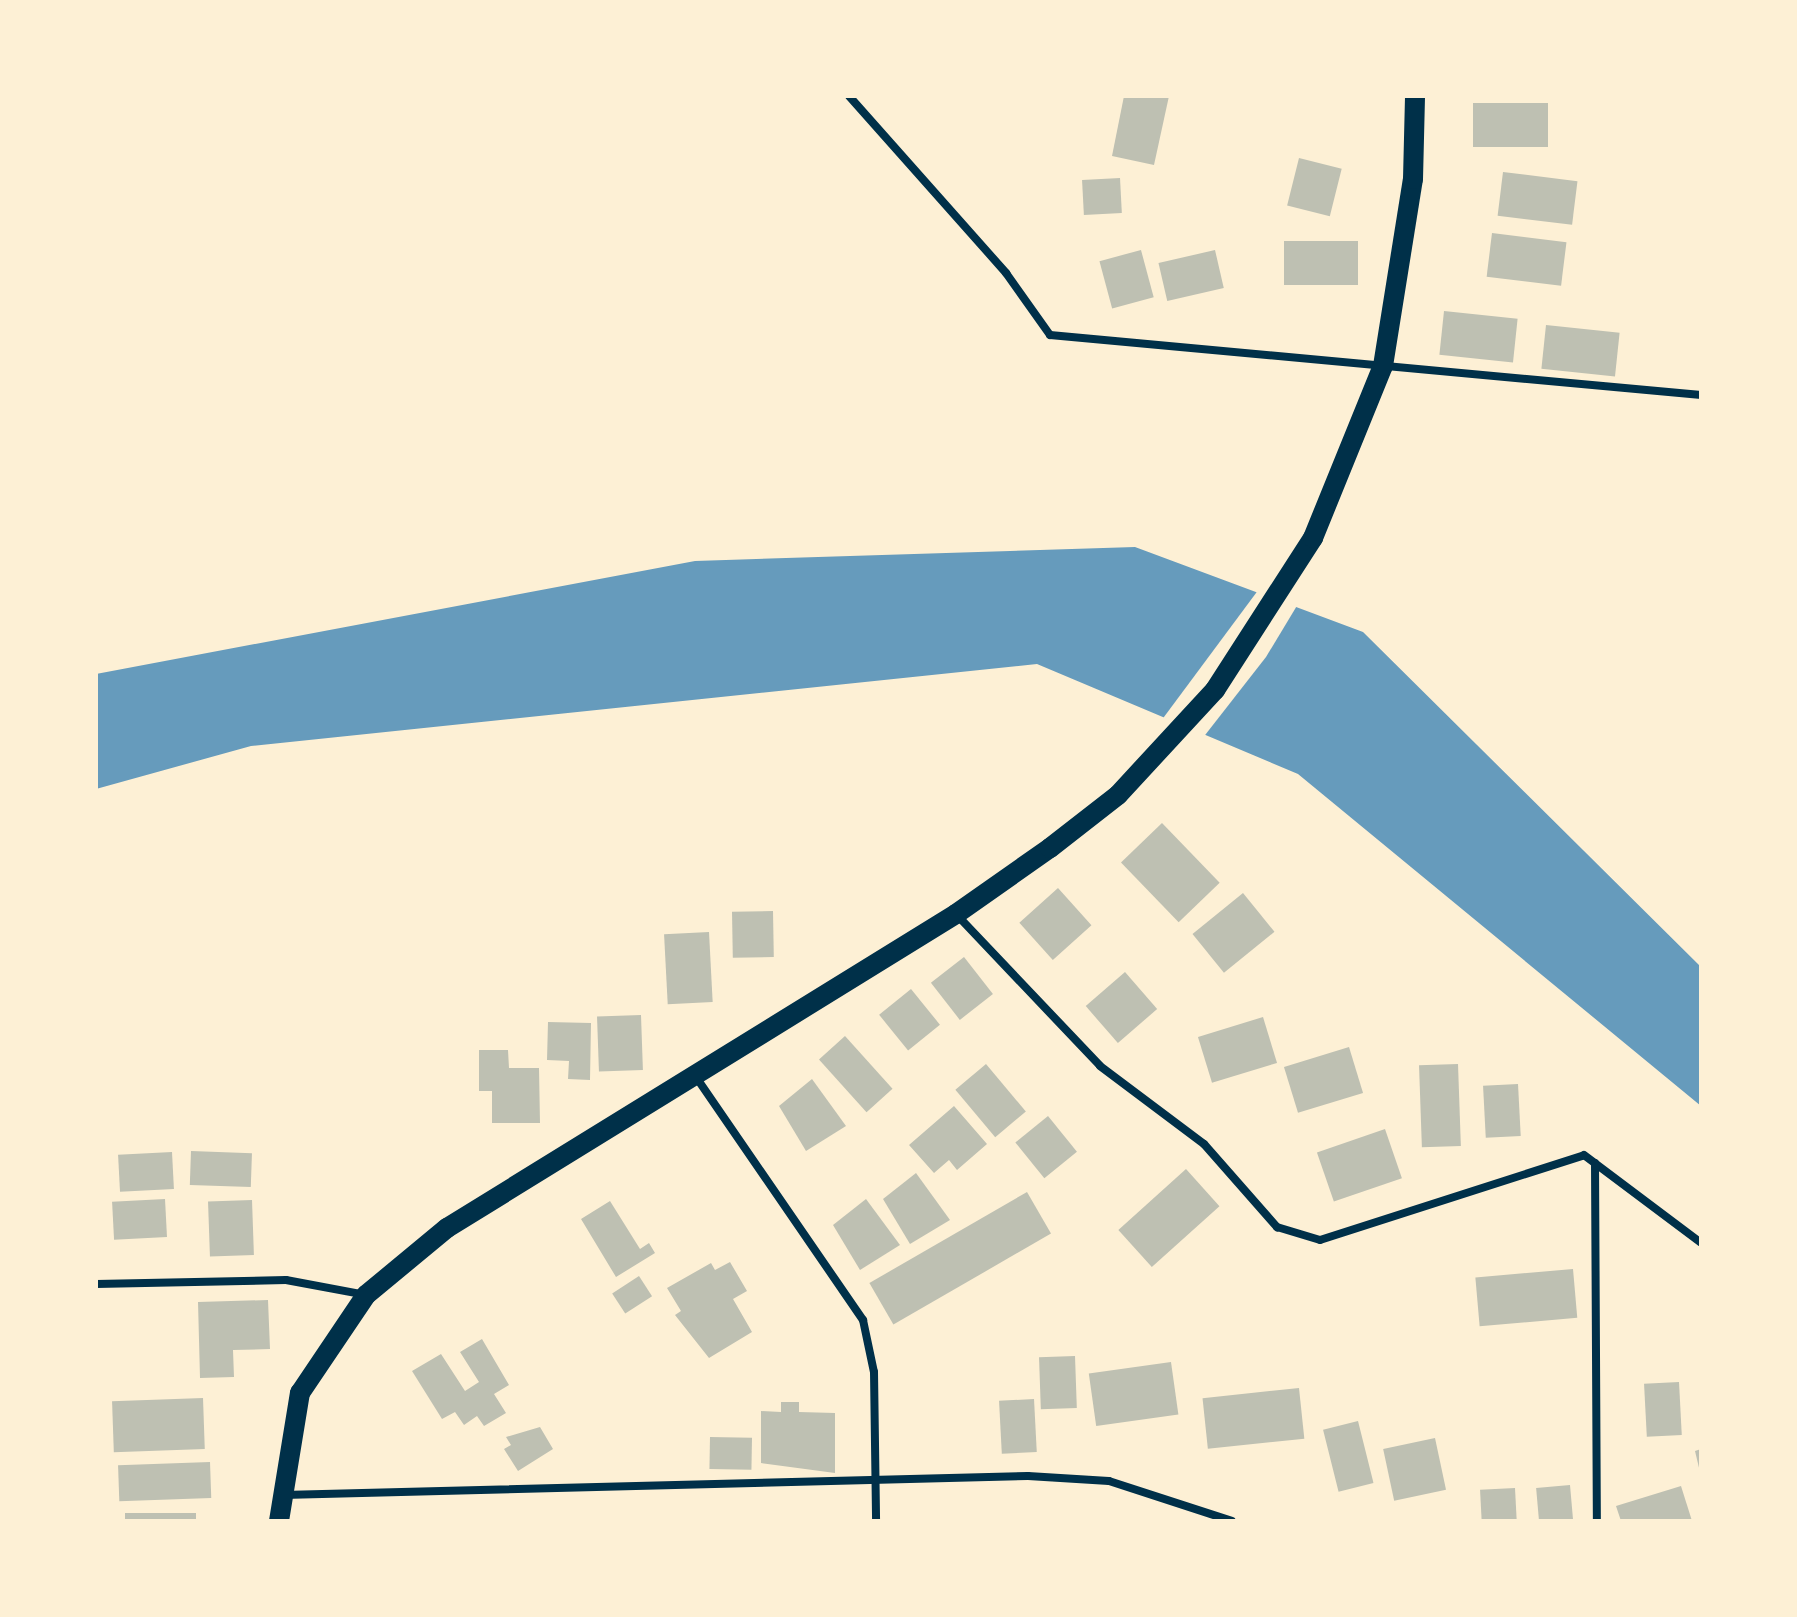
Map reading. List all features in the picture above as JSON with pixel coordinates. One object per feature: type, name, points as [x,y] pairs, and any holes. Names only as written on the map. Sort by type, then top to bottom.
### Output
[{"type":"main road","points":[[279,1521],[278,1495],[300,1393],[366,1295],[447,1228],[956,914],[1118,795],[1215,690],[1313,538],[1383,366],[1409,207],[1415,96]]},
{"type":"street","points":[[849,96],[1006,273],[1050,335],[1701,395]]},
{"type":"street","points":[[956,914],[1100,1066],[1204,1144],[1277,1227],[1320,1240],[1584,1155],[1701,1243]]},
{"type":"street","points":[[696,1077],[863,1320],[874,1372],[876,1521]]},
{"type":"street","points":[[1595,1163],[1597,1521]]},
{"type":"street","points":[[96,1284],[286,1280],[366,1295]]},
{"type":"street","points":[[278,1495],[875,1480],[1109,1481],[1232,1521]]},
{"type":"water","points":[[1135,547],[1363,632],[1701,967],[1701,1106],[1298,774],[1037,664],[251,746],[96,789],[96,674],[695,561]]},
{"type":"pier","points":[[1259,589],[1298,604],[1266,657],[1202,739],[1161,721]]},
{"type":"building","points":[[1124,96],[1169,96],[1154,165],[1112,156]]},
{"type":"building","points":[[1473,103],[1548,103],[1548,147],[1473,147]]},
{"type":"building","points":[[1299,158],[1342,169],[1330,216],[1287,206]]},
{"type":"building","points":[[1503,172],[1577,181],[1572,225],[1498,216]]},
{"type":"building","points":[[1120,178],[1122,213],[1084,215],[1082,180]]},
{"type":"building","points":[[1492,233],[1566,242],[1561,286],[1487,277]]},
{"type":"building","points":[[1284,241],[1358,241],[1358,285],[1284,285]]},
{"type":"building","points":[[1141,250],[1154,297],[1112,308],[1099,261]]},
{"type":"building","points":[[1215,250],[1224,288],[1167,301],[1158,263]]},
{"type":"building","points":[[1444,311],[1518,319],[1513,362],[1439,355]]},
{"type":"building","points":[[1546,325],[1620,333],[1615,376],[1541,369]]},
{"type":"building","points":[[1162,823],[1220,883],[1179,922],[1121,863]]},
{"type":"building","points":[[1058,888],[1091,925],[1053,960],[1019,923]]},
{"type":"building","points":[[1243,893],[1274,932],[1224,973],[1192,934]]},
{"type":"building","points":[[773,911],[774,957],[733,958],[732,912]]},
{"type":"building","points":[[709,932],[713,1002],[668,1004],[664,934]]},
{"type":"building","points":[[964,957],[993,994],[960,1020],[931,983]]},
{"type":"building","points":[[1125,972],[1157,1009],[1118,1043],[1086,1006]]},
{"type":"building","points":[[911,989],[940,1025],[908,1051],[879,1015]]},
{"type":"building","points":[[641,1015],[643,1070],[599,1072],[597,1017]]},
{"type":"building","points":[[1263,1017],[1277,1063],[1212,1083],[1198,1037]]},
{"type":"building","points":[[548,1022],[591,1023],[590,1080],[568,1079],[569,1061],[547,1060]]},
{"type":"building","points":[[845,1036],[893,1089],[866,1112],[819,1059]]},
{"type":"building","points":[[1349,1047],[1363,1093],[1298,1113],[1284,1067]]},
{"type":"building","points":[[479,1050],[508,1050],[509,1068],[539,1068],[540,1123],[492,1123],[492,1091],[479,1091]]},
{"type":"building","points":[[986,1064],[1026,1111],[995,1137],[955,1090]]},
{"type":"building","points":[[1458,1064],[1461,1146],[1422,1147],[1419,1065]]},
{"type":"building","points":[[812,1079],[846,1126],[806,1151],[779,1106]]},
{"type":"building","points":[[1518,1084],[1521,1136],[1486,1138],[1483,1086]]},
{"type":"building","points":[[954,1106],[987,1144],[957,1170],[949,1160],[934,1173],[909,1145]]},
{"type":"building","points":[[1048,1116],[1077,1152],[1044,1178],[1015,1142]]},
{"type":"building","points":[[1385,1129],[1402,1178],[1334,1202],[1317,1152]]},
{"type":"building","points":[[191,1151],[252,1153],[251,1187],[190,1185]]},
{"type":"building","points":[[172,1152],[174,1189],[120,1192],[118,1155]]},
{"type":"building","points":[[1186,1169],[1219,1206],[1152,1267],[1118,1230]]},
{"type":"building","points":[[916,1173],[950,1220],[910,1244],[883,1199]]},
{"type":"building","points":[[1027,1192],[1051,1234],[893,1325],[869,1283]]},
{"type":"building","points":[[165,1199],[167,1237],[114,1240],[112,1202]]},
{"type":"building","points":[[866,1199],[900,1245],[860,1270],[833,1225]]},
{"type":"building","points":[[252,1200],[254,1255],[210,1257],[208,1202]]},
{"type":"building","points":[[610,1201],[640,1249],[649,1243],[655,1253],[616,1277],[581,1219]]},
{"type":"building","points":[[730,1262],[747,1291],[733,1299],[752,1332],[709,1358],[675,1315],[681,1311],[667,1288],[711,1263],[715,1270]]},
{"type":"building","points":[[1573,1269],[1577,1318],[1480,1326],[1475,1278]]},
{"type":"building","points":[[639,1276],[652,1296],[625,1314],[612,1293]]},
{"type":"building","points":[[268,1300],[270,1349],[233,1350],[234,1377],[200,1378],[198,1302]]},
{"type":"building","points":[[482,1339],[509,1385],[494,1394],[506,1413],[484,1426],[477,1416],[464,1425],[455,1412],[442,1419],[412,1371],[441,1354],[465,1391],[479,1382],[460,1352]]},
{"type":"building","points":[[1075,1356],[1077,1408],[1041,1409],[1039,1357]]},
{"type":"building","points":[[1171,1362],[1178,1414],[1096,1426],[1089,1374]]},
{"type":"building","points":[[1679,1382],[1682,1435],[1647,1437],[1644,1384]]},
{"type":"building","points":[[1299,1388],[1304,1439],[1208,1449],[1203,1398]]},
{"type":"building","points":[[203,1398],[205,1449],[114,1452],[112,1401]]},
{"type":"building","points":[[1034,1399],[1037,1452],[1002,1454],[999,1401]]},
{"type":"building","points":[[781,1402],[799,1402],[799,1412],[835,1413],[835,1473],[761,1463],[761,1411],[781,1412]]},
{"type":"building","points":[[1358,1421],[1373,1483],[1339,1492],[1323,1430]]},
{"type":"building","points":[[540,1427],[553,1449],[518,1471],[504,1449],[511,1445],[506,1437]]},
{"type":"building","points":[[710,1437],[752,1438],[751,1470],[709,1469]]},
{"type":"building","points":[[1435,1438],[1446,1490],[1394,1501],[1383,1449]]},
{"type":"building","points":[[1701,1449],[1701,1472],[1700,1472],[1695,1451]]},
{"type":"building","points":[[210,1462],[211,1498],[119,1501],[118,1465]]},
{"type":"building","points":[[1570,1485],[1573,1521],[1539,1521],[1536,1488]]},
{"type":"building","points":[[1681,1486],[1692,1521],[1621,1521],[1616,1506]]},
{"type":"building","points":[[1515,1488],[1517,1521],[1482,1521],[1480,1490]]},
{"type":"building","points":[[125,1513],[196,1513],[196,1521],[125,1521]]}]
